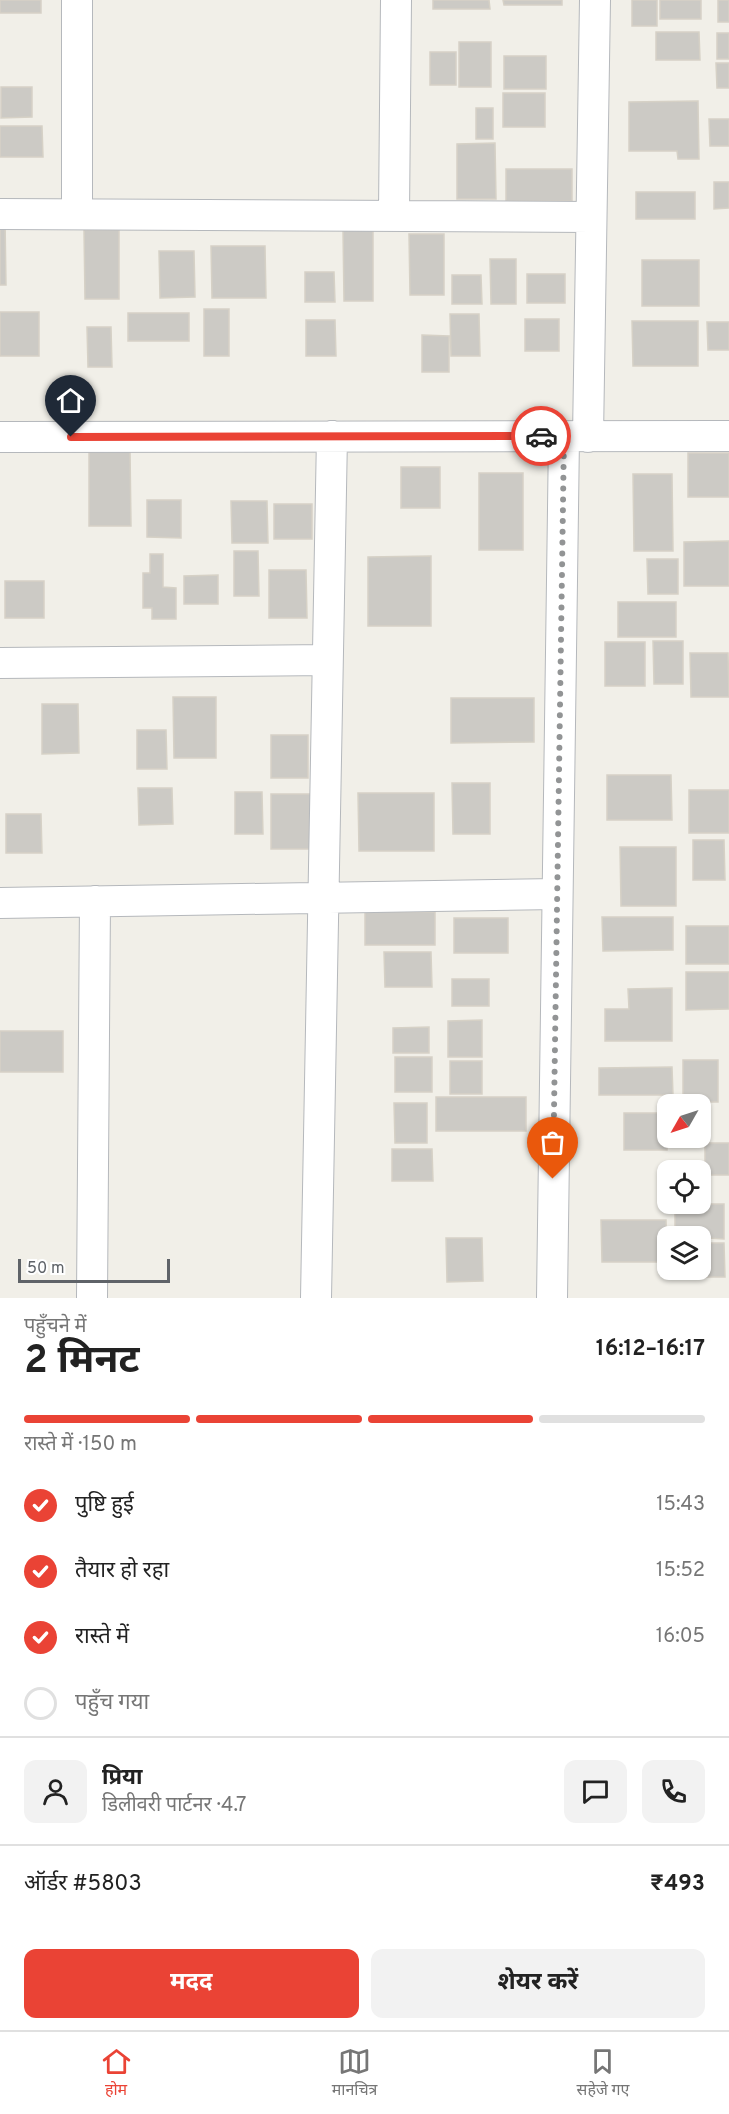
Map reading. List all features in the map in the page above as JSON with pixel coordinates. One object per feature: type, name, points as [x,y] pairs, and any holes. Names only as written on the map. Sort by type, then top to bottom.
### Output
[{"type":"street","points":[[77,0],[77,214]]},
{"type":"street","points":[[394,214],[396,0]]},
{"type":"street","points":[[552,1298],[557,894],[576,437],[591,217],[595,0]]},
{"type":"street","points":[[0,214],[394,214],[591,217]]},
{"type":"street","points":[[316,1298],[332,436]]},
{"type":"street","points":[[0,437],[729,436]]},
{"type":"street","points":[[0,663],[327,660]]},
{"type":"street","points":[[0,903],[557,894]]},
{"type":"street","points":[[92,1298],[95,901]]},
{"type":"building","points":[[0,0],[41,0],[41,13],[0,13]]},
{"type":"building","points":[[433,0],[489,0],[490,9],[433,9]]},
{"type":"building","points":[[503,0],[562,0],[562,5],[504,5]]},
{"type":"building","points":[[632,0],[657,0],[657,26],[632,26]]},
{"type":"building","points":[[660,0],[701,0],[701,19],[660,19]]},
{"type":"building","points":[[718,0],[729,0],[729,22],[718,22]]},
{"type":"building","points":[[656,32],[699,32],[700,60],[656,60]]},
{"type":"building","points":[[717,33],[729,33],[729,59],[717,59]]},
{"type":"building","points":[[459,42],[491,42],[491,87],[459,87]]},
{"type":"building","points":[[430,52],[456,52],[456,85],[430,85]]},
{"type":"building","points":[[504,56],[546,56],[546,89],[504,89]]},
{"type":"building","points":[[716,63],[729,63],[729,88],[717,88]]},
{"type":"building","points":[[1,87],[32,87],[32,117],[1,118]]},
{"type":"building","points":[[503,93],[545,93],[545,127],[503,127]]},
{"type":"building","points":[[698,101],[699,159],[678,159],[677,151],[629,151],[629,102]]},
{"type":"building","points":[[476,108],[493,108],[493,139],[476,139]]},
{"type":"building","points":[[709,119],[729,119],[729,146],[710,146]]},
{"type":"building","points":[[0,126],[42,126],[43,157],[0,157]]},
{"type":"building","points":[[495,143],[496,199],[457,199],[457,144]]},
{"type":"building","points":[[506,169],[572,169],[572,201],[506,201]]},
{"type":"building","points":[[714,182],[729,182],[729,208],[714,209]]},
{"type":"building","points":[[636,192],[695,192],[695,219],[636,219]]},
{"type":"building","points":[[0,219],[5,219],[6,285],[0,285]]},
{"type":"building","points":[[84,230],[119,230],[119,299],[85,299]]},
{"type":"building","points":[[343,230],[373,230],[373,301],[344,301]]},
{"type":"building","points":[[409,234],[444,234],[444,295],[410,295]]},
{"type":"building","points":[[211,246],[265,246],[266,298],[212,298]]},
{"type":"building","points":[[159,251],[194,251],[195,297],[160,298]]},
{"type":"building","points":[[490,259],[516,259],[516,304],[491,304]]},
{"type":"building","points":[[642,260],[699,260],[699,306],[642,306]]},
{"type":"building","points":[[305,272],[334,272],[335,302],[305,302]]},
{"type":"building","points":[[527,274],[565,274],[565,303],[527,303]]},
{"type":"building","points":[[452,275],[481,275],[482,304],[452,304]]},
{"type":"building","points":[[204,309],[229,309],[229,356],[204,356]]},
{"type":"building","points":[[0,312],[39,312],[39,356],[0,356]]},
{"type":"building","points":[[128,313],[189,313],[189,341],[128,341]]},
{"type":"building","points":[[450,314],[479,314],[480,356],[451,356]]},
{"type":"building","points":[[525,319],[559,319],[559,351],[525,351]]},
{"type":"building","points":[[306,320],[335,320],[336,356],[306,356]]},
{"type":"building","points":[[632,321],[698,321],[698,366],[633,366]]},
{"type":"building","points":[[707,322],[729,322],[729,350],[708,350]]},
{"type":"building","points":[[87,327],[111,327],[112,367],[88,367]]},
{"type":"building","points":[[422,335],[449,336],[449,372],[422,372]]},
{"type":"building","points":[[89,449],[130,449],[131,526],[89,526]]},
{"type":"building","points":[[688,453],[729,453],[729,497],[688,497]]},
{"type":"building","points":[[401,467],[440,467],[440,508],[401,508]]},
{"type":"building","points":[[479,473],[523,473],[523,550],[479,550]]},
{"type":"building","points":[[633,474],[672,474],[673,551],[634,551]]},
{"type":"building","points":[[147,500],[181,500],[181,538],[147,537]]},
{"type":"building","points":[[231,501],[267,501],[268,543],[232,543]]},
{"type":"building","points":[[274,504],[312,504],[312,539],[274,539]]},
{"type":"building","points":[[729,541],[729,586],[684,586],[684,542]]},
{"type":"building","points":[[234,551],[258,551],[259,596],[234,596]]},
{"type":"building","points":[[150,554],[163,554],[163,587],[176,588],[176,619],[152,619],[152,608],[143,608],[143,573],[150,573]]},
{"type":"building","points":[[431,556],[431,626],[368,626],[368,557]]},
{"type":"building","points":[[647,559],[678,559],[678,594],[648,594]]},
{"type":"building","points":[[269,570],[306,570],[307,618],[269,618]]},
{"type":"building","points":[[218,575],[218,604],[184,604],[184,576]]},
{"type":"building","points":[[5,581],[44,581],[44,618],[5,618]]},
{"type":"building","points":[[618,602],[676,602],[676,637],[618,637]]},
{"type":"building","points":[[653,641],[683,641],[683,684],[654,684]]},
{"type":"building","points":[[605,642],[645,642],[645,686],[605,686]]},
{"type":"building","points":[[690,653],[728,653],[729,697],[691,697]]},
{"type":"building","points":[[173,697],[216,697],[216,758],[174,758]]},
{"type":"building","points":[[451,698],[534,698],[534,742],[451,743]]},
{"type":"building","points":[[42,704],[78,704],[79,753],[42,754]]},
{"type":"building","points":[[137,730],[166,730],[167,769],[137,769]]},
{"type":"building","points":[[271,735],[308,735],[308,778],[271,778]]},
{"type":"building","points":[[607,775],[671,775],[672,820],[607,820]]},
{"type":"building","points":[[452,783],[490,783],[490,834],[453,834]]},
{"type":"building","points":[[138,788],[172,788],[173,824],[139,825]]},
{"type":"building","points":[[689,790],[729,790],[729,833],[689,833]]},
{"type":"building","points":[[235,792],[262,792],[263,834],[235,834]]},
{"type":"building","points":[[358,793],[434,793],[434,851],[359,851]]},
{"type":"building","points":[[271,794],[317,794],[318,849],[271,849]]},
{"type":"building","points":[[6,814],[41,814],[42,853],[6,853]]},
{"type":"building","points":[[693,840],[724,840],[725,880],[693,880]]},
{"type":"building","points":[[620,847],[676,847],[676,906],[621,906]]},
{"type":"building","points":[[365,912],[435,912],[435,945],[365,945]]},
{"type":"building","points":[[602,917],[673,917],[673,950],[603,951]]},
{"type":"building","points":[[454,918],[508,918],[508,953],[454,953]]},
{"type":"building","points":[[686,926],[729,926],[729,964],[686,964]]},
{"type":"building","points":[[384,952],[431,952],[432,987],[385,987]]},
{"type":"building","points":[[686,972],[729,972],[729,1009],[686,1010]]},
{"type":"building","points":[[452,979],[489,979],[489,1006],[452,1006]]},
{"type":"building","points":[[672,988],[672,1041],[605,1041],[605,1009],[629,1009],[628,989]]},
{"type":"building","points":[[482,1020],[482,1057],[448,1057],[448,1021]]},
{"type":"building","points":[[429,1027],[429,1053],[393,1053],[393,1028]]},
{"type":"building","points":[[0,1031],[63,1031],[63,1072],[0,1072]]},
{"type":"building","points":[[395,1057],[432,1057],[432,1092],[395,1092]]},
{"type":"building","points":[[683,1060],[718,1060],[718,1102],[711,1102],[711,1094],[683,1094]]},
{"type":"building","points":[[450,1061],[482,1061],[482,1094],[450,1094]]},
{"type":"building","points":[[672,1067],[673,1094],[599,1095],[599,1068]]},
{"type":"building","points":[[436,1097],[526,1097],[526,1131],[436,1131]]},
{"type":"building","points":[[394,1103],[427,1103],[427,1143],[395,1143]]},
{"type":"building","points":[[624,1113],[657,1113],[657,1148],[667,1148],[667,1150],[624,1150]]},
{"type":"building","points":[[711,1143],[729,1143],[729,1175],[711,1175],[711,1160],[705,1160],[705,1148],[711,1148]]},
{"type":"building","points":[[392,1149],[432,1149],[433,1181],[392,1181]]},
{"type":"building","points":[[711,1204],[724,1204],[724,1239],[711,1238],[711,1226],[675,1226],[675,1214],[711,1214]]},
{"type":"building","points":[[601,1220],[666,1220],[666,1226],[657,1226],[657,1262],[602,1262]]},
{"type":"building","points":[[446,1238],[482,1238],[483,1281],[447,1282]]},
{"type":"building","points":[[711,1243],[724,1243],[725,1277],[711,1277]]},
{"type":"way so far","points":[[541,436],[564,436],[553,1179]]},
{"type":"route","points":[[71,437],[541,436]]}]
